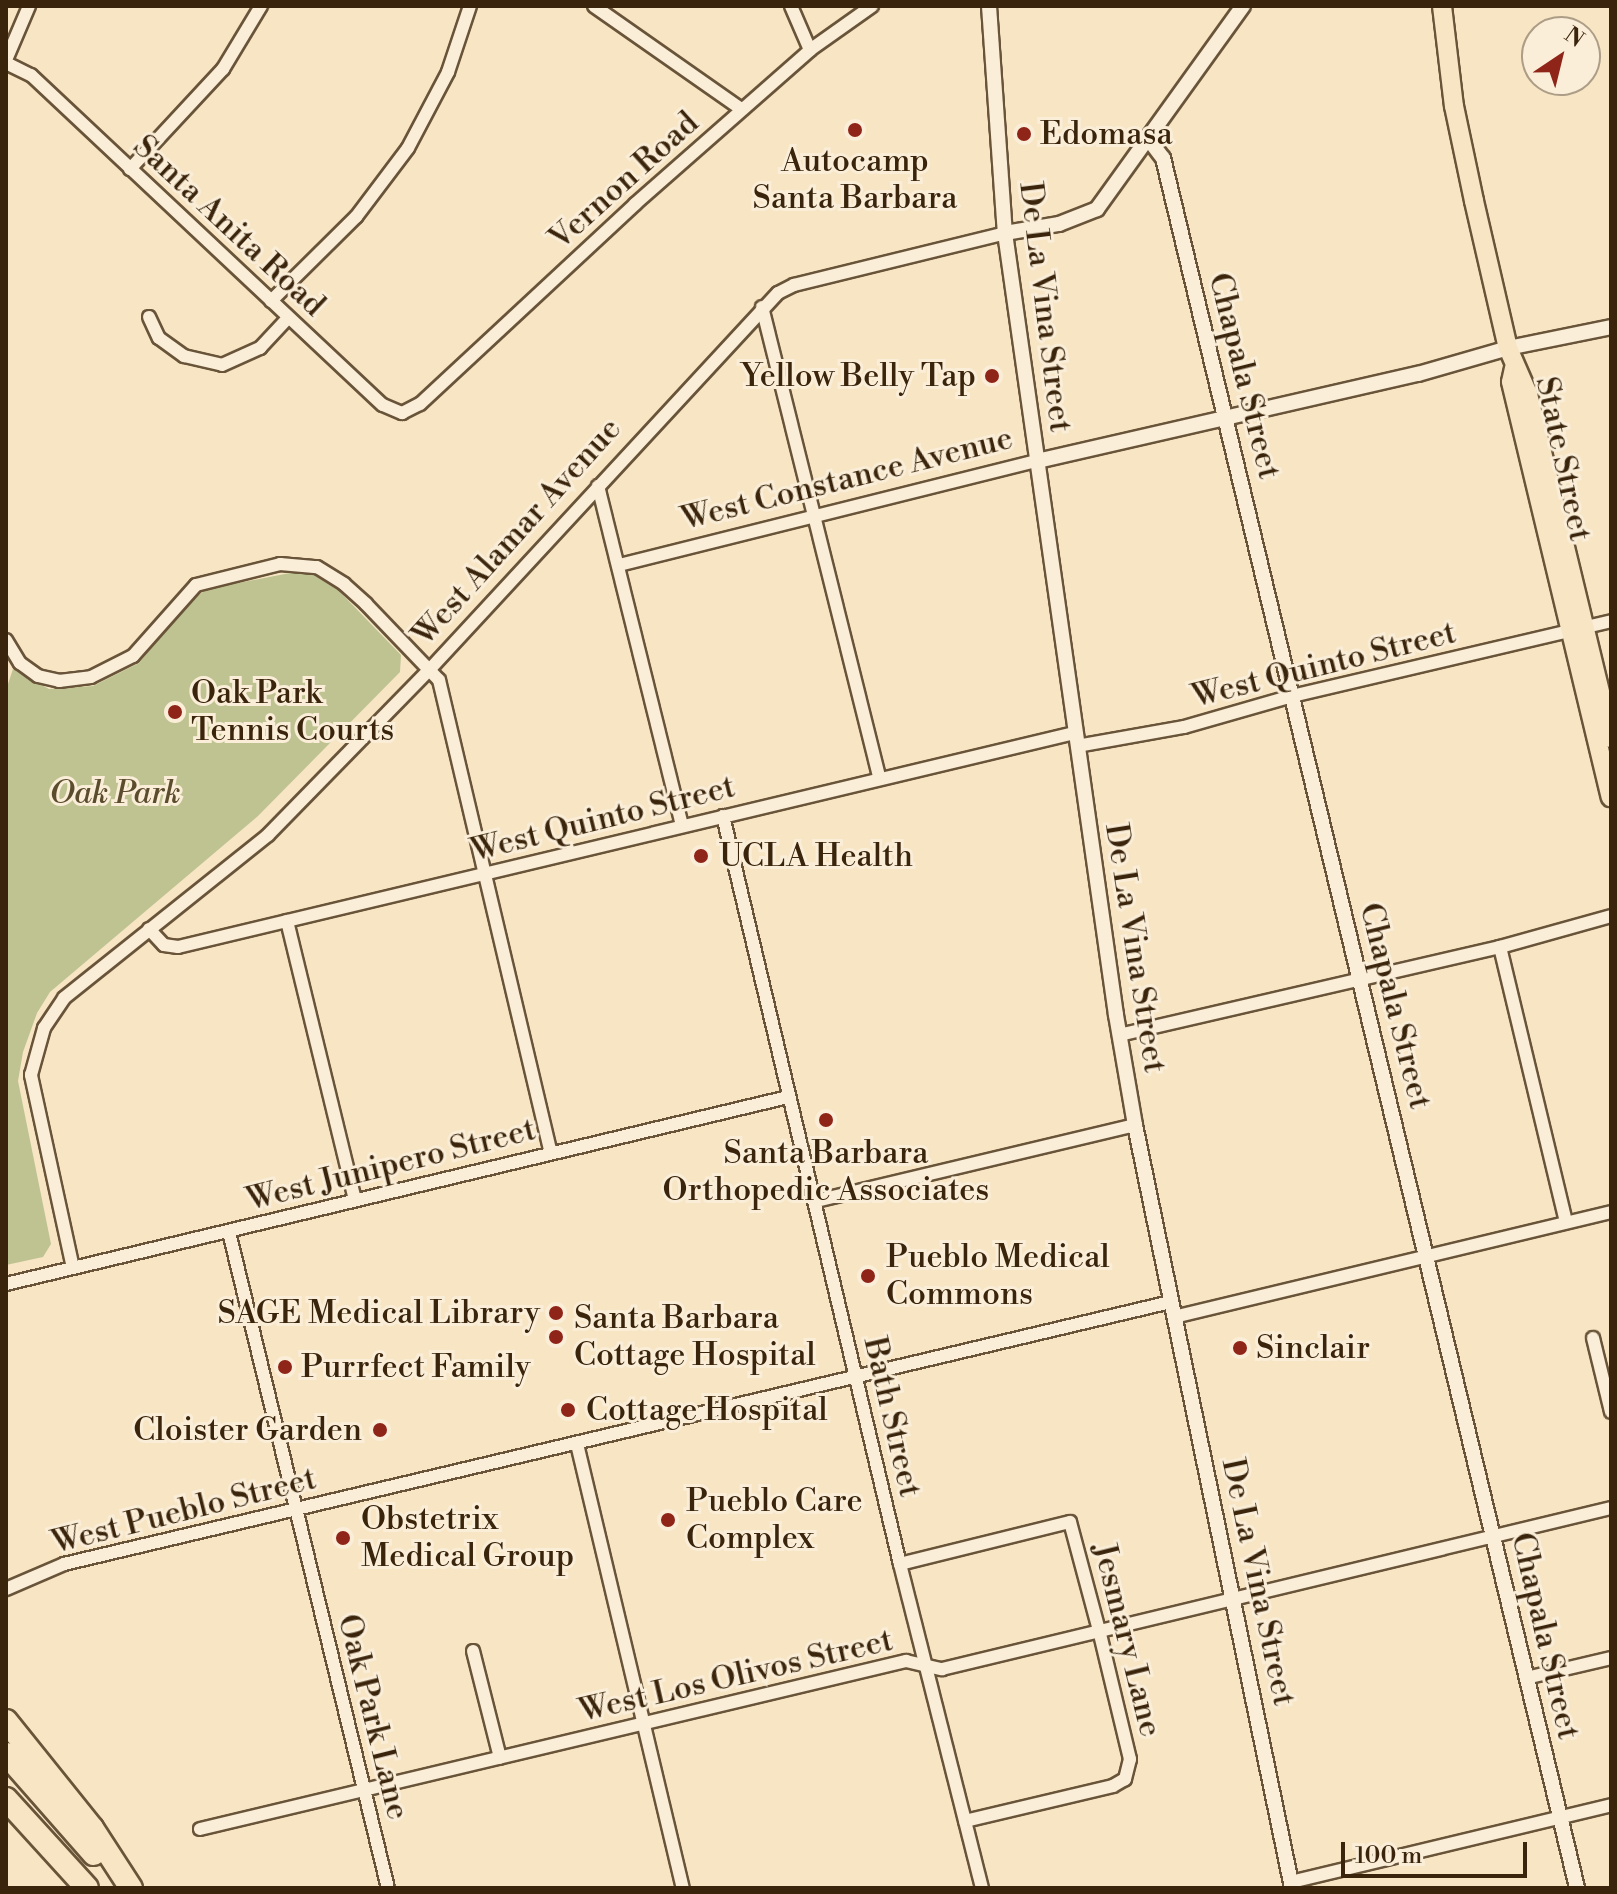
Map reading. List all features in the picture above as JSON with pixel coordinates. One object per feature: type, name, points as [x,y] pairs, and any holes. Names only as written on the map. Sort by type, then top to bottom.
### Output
[{"type":"highway","points":[[6,1721],[92,1828],[131,1888]]},
{"type":"highway","points":[[6,1754],[123,1888]]},
{"type":"highway","points":[[6,1799],[87,1888]]},
{"type":"main road","name":"State Street","points":[[1442,6],[1461,141],[1508,348],[1514,368],[1524,381],[1611,797]]},
{"type":"main road","name":"State Street","points":[[1577,629],[1611,738]]},
{"type":"street","points":[[6,61],[29,6]]},
{"type":"street","points":[[130,169],[223,69],[261,6]]},
{"type":"street","points":[[271,301],[356,217],[408,148],[448,72],[470,6]]},
{"type":"street","points":[[594,6],[741,109]]},
{"type":"street","points":[[791,6],[810,50]]},
{"type":"street","name":"Vernon Road","points":[[420,404],[741,109],[810,50],[872,6]]},
{"type":"street","name":"West Alamar Avenue","points":[[73,1268],[33,1094],[34,1057],[44,1028],[64,998],[268,835],[431,668],[762,307],[794,285],[1005,233],[1059,224],[1097,209],[1150,141],[1243,6]]},
{"type":"street","name":"De La Vina Street","points":[[990,8],[1005,233],[1119,1035],[1172,1310],[1291,1885]]},
{"type":"street","name":"Santa Anita Road","points":[[6,61],[31,75],[390,410],[402,413],[420,404]]},
{"type":"street","name":"Chapala Street","points":[[1150,141],[1163,158],[1577,1888]]},
{"type":"street","points":[[762,307],[879,778]]},
{"type":"street","points":[[149,317],[159,338],[184,356],[222,365],[260,348],[288,318]]},
{"type":"street","name":"West Constance Avenue","points":[[619,565],[1037,461],[1403,378],[1508,348],[1611,327]]},
{"type":"street","points":[[598,486],[682,826]]},
{"type":"street","points":[[6,640],[20,663],[38,676],[59,681],[91,677],[133,656],[196,585],[295,563],[317,567],[344,584],[431,668],[439,680],[551,1153]]},
{"type":"street","name":"West Quinto Street","points":[[149,929],[171,947],[879,778],[1076,740],[1184,727],[1292,696],[1611,621]]},
{"type":"street","name":"Bath Street","points":[[723,816],[900,1564],[982,1888]]},
{"type":"street","points":[[1119,1035],[1360,981],[1611,916]]},
{"type":"street","points":[[287,921],[355,1200]]},
{"type":"street","points":[[1500,947],[1566,1222]]},
{"type":"street","name":"West Junipero Street","points":[[6,1284],[788,1097]]},
{"type":"street","points":[[816,1201],[1135,1125]]},
{"type":"street","name":"West Pueblo Street","points":[[11,1587],[64,1564],[856,1378],[1427,1258],[1611,1212]]},
{"type":"street","name":"Oak Park Lane","points":[[229,1232],[388,1888]]},
{"type":"street","points":[[1593,1338],[1611,1412]]},
{"type":"street","points":[[577,1444],[683,1888]]},
{"type":"street","name":"West Los Olivos Street","points":[[200,1829],[906,1661],[942,1669],[1611,1508]]},
{"type":"street","name":"Jesmary Lane","points":[[900,1564],[1070,1522],[1099,1630],[1130,1759],[1125,1779],[1113,1786],[965,1821]]},
{"type":"street","points":[[473,1651],[500,1758]]},
{"type":"street","points":[[1526,1678],[1611,1658]]},
{"type":"street","points":[[1291,1885],[1611,1805]]},
{"type":"green space","name":"Oak Park","points":[[295,572],[314,575],[339,591],[401,655],[400,672],[258,816],[50,992],[37,1013],[23,1052],[18,1081],[51,1244],[43,1257],[6,1265],[6,690],[13,669],[49,689],[93,686],[139,663],[190,601],[207,589]]},
{"type":"place","name":"Autocamp Santa Barbara","points":[[855,130]]},
{"type":"place","name":"Edomasa","points":[[1024,134]]},
{"type":"place","name":"Yellow Belly Tap","points":[[992,376]]},
{"type":"place","name":"Oak Park Tennis Courts","points":[[175,712]]},
{"type":"place","name":"UCLA Health","points":[[701,856]]},
{"type":"place","name":"Santa Barbara Orthopedic Associates","points":[[826,1120]]},
{"type":"place","name":"Pueblo Medical Commons","points":[[868,1276]]},
{"type":"place","name":"SAGE Medical Library","points":[[556,1313]]},
{"type":"place","name":"Santa Barbara Cottage Hospital","points":[[556,1337]]},
{"type":"place","name":"Sinclair","points":[[1240,1348]]},
{"type":"place","name":"Purrfect Family","points":[[285,1367]]},
{"type":"place","name":"Cottage Hospital","points":[[568,1410]]},
{"type":"place","name":"Cloister Garden","points":[[380,1430]]},
{"type":"place","name":"Pueblo Care Complex","points":[[668,1520]]},
{"type":"place","name":"Obstetrix Medical Group","points":[[343,1538]]}]
